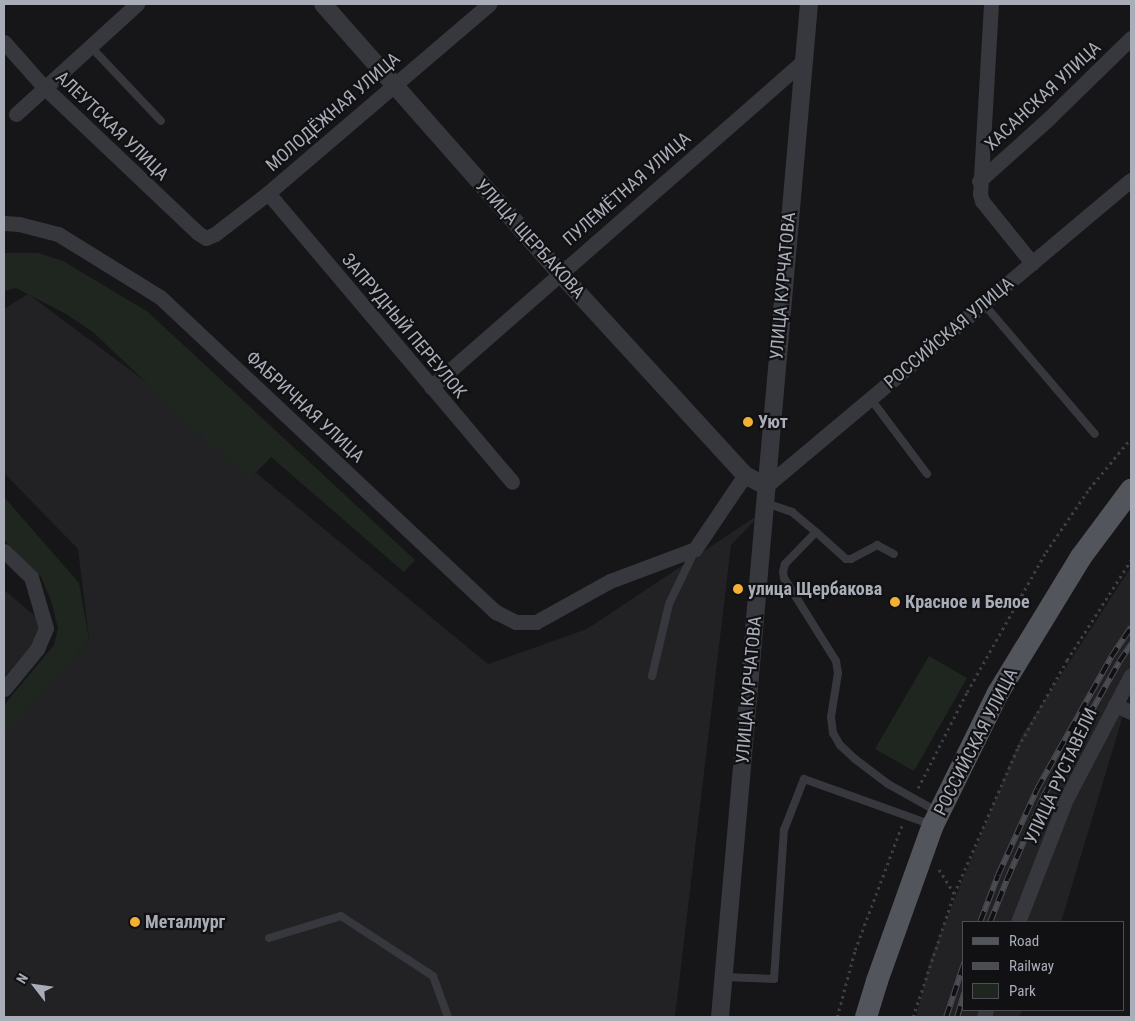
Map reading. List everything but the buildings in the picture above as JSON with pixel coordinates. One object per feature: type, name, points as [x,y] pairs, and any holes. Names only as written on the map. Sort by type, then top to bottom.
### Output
[{"type":"main road","name":"РОССИЙСКАЯ УЛИЦА","points":[[866,1017],[937,819],[998,693],[1081,557],[1131,490]]},
{"type":"main road","name":"РОССИЙСКАЯ УЛИЦА","points":[[882,1017],[890,986],[949,826],[1010,700],[1092,565],[1131,513]]},
{"type":"street","points":[[16,114],[137,4]]},
{"type":"street","name":"УЛИЦА ЩЕРБАКОВА","points":[[323,4],[559,272],[745,475],[765,494]]},
{"type":"street","name":"МОЛОДЁЖНАЯ УЛИЦА","points":[[198,233],[206,238],[215,234],[268,193],[489,4]]},
{"type":"street","name":"УЛИЦА КУРЧАТОВА","points":[[720,1017],[809,4]]},
{"type":"street","points":[[991,4],[979,181],[982,201],[1032,263]]},
{"type":"street","name":"ХАСАНСКАЯ УЛИЦА","points":[[979,181],[1048,119],[1131,38]]},
{"type":"street","name":"АЛЕУТСКАЯ УЛИЦА","points":[[4,42],[44,88],[198,233]]},
{"type":"street","name":"ПУЛЕМЁТНАЯ УЛИЦА","points":[[431,387],[559,272],[803,61]]},
{"type":"street","name":"РОССИЙСКАЯ УЛИЦА","points":[[765,494],[870,398],[1131,180]]},
{"type":"street","name":"ЗАПРУДНЫЙ ПЕРЕУЛОК","points":[[268,193],[512,482]]},
{"type":"street","name":"ФАБРИЧНАЯ УЛИЦА","points":[[4,223],[19,224],[58,234],[160,297],[496,612],[516,622],[536,622],[610,581],[695,548]]},
{"type":"street","points":[[695,548],[745,475]]},
{"type":"street","points":[[4,551],[31,577],[46,628],[37,649],[4,689]]},
{"type":"street","name":"УЛИЦА РУСТАВЕЛИ","points":[[1018,921],[1066,800],[1131,675]]},
{"type":"street","points":[[1115,705],[1131,712]]},
{"type":"lane","points":[[90,46],[160,121]]},
{"type":"lane","points":[[983,303],[1095,434]]},
{"type":"lane","points":[[870,398],[928,474]]},
{"type":"lane","points":[[765,494],[792,512],[846,559],[851,559],[877,545],[894,554]]},
{"type":"lane","points":[[816,532],[785,564],[783,572],[784,578],[836,661],[838,673],[832,717],[834,732],[840,745],[855,760],[937,819]]},
{"type":"lane","points":[[652,676],[669,604],[695,548]]},
{"type":"lane","points":[[724,977],[774,979],[784,830],[804,779],[937,819]]},
{"type":"lane","points":[[269,938],[341,916],[433,976],[448,1017]]},
{"type":"path","points":[[913,1017],[954,894],[1018,747],[1068,660],[1131,560]]},
{"type":"path","points":[[935,862],[954,894]]},
{"type":"shaded area","points":[[28,294],[141,378],[488,664],[587,629],[764,511],[731,545],[675,1017],[4,1017],[4,734],[89,639],[78,549],[4,473],[4,309]]},
{"type":"shaded area","points":[[1131,567],[1131,675],[1126,684],[1121,722],[1061,921],[962,921],[962,1011],[1022,1011],[1018,1017],[916,1017],[931,957],[1022,735]]},
{"type":"shaded area","points":[[4,590],[35,616],[39,627],[37,639],[4,677]]},
{"type":"green space","points":[[4,253],[38,253],[63,261],[148,312],[415,560],[404,572],[271,457],[249,480],[93,332],[66,314],[16,288],[4,291]]},
{"type":"green space","points":[[4,497],[79,583],[89,639],[4,737],[4,705],[54,645],[58,628],[51,601],[41,577],[4,540]]},
{"type":"green space","points":[[929,656],[967,678],[914,771],[875,749]]},
{"type":"railway","points":[[980,921],[998,875],[1037,789],[1111,657],[1131,627]]},
{"type":"railway","points":[[990,921],[1045,793],[1131,644]]},
{"type":"railway","points":[[946,1017],[962,969]]},
{"type":"railway","points":[[957,1017],[962,1000]]},
{"type":"place","name":"Уют","points":[[748,422]]},
{"type":"place","name":"улица Щербакова","points":[[738,589]]},
{"type":"place","name":"Красное и Белое","points":[[895,602]]},
{"type":"place","name":"Металлург","points":[[135,922]]}]
